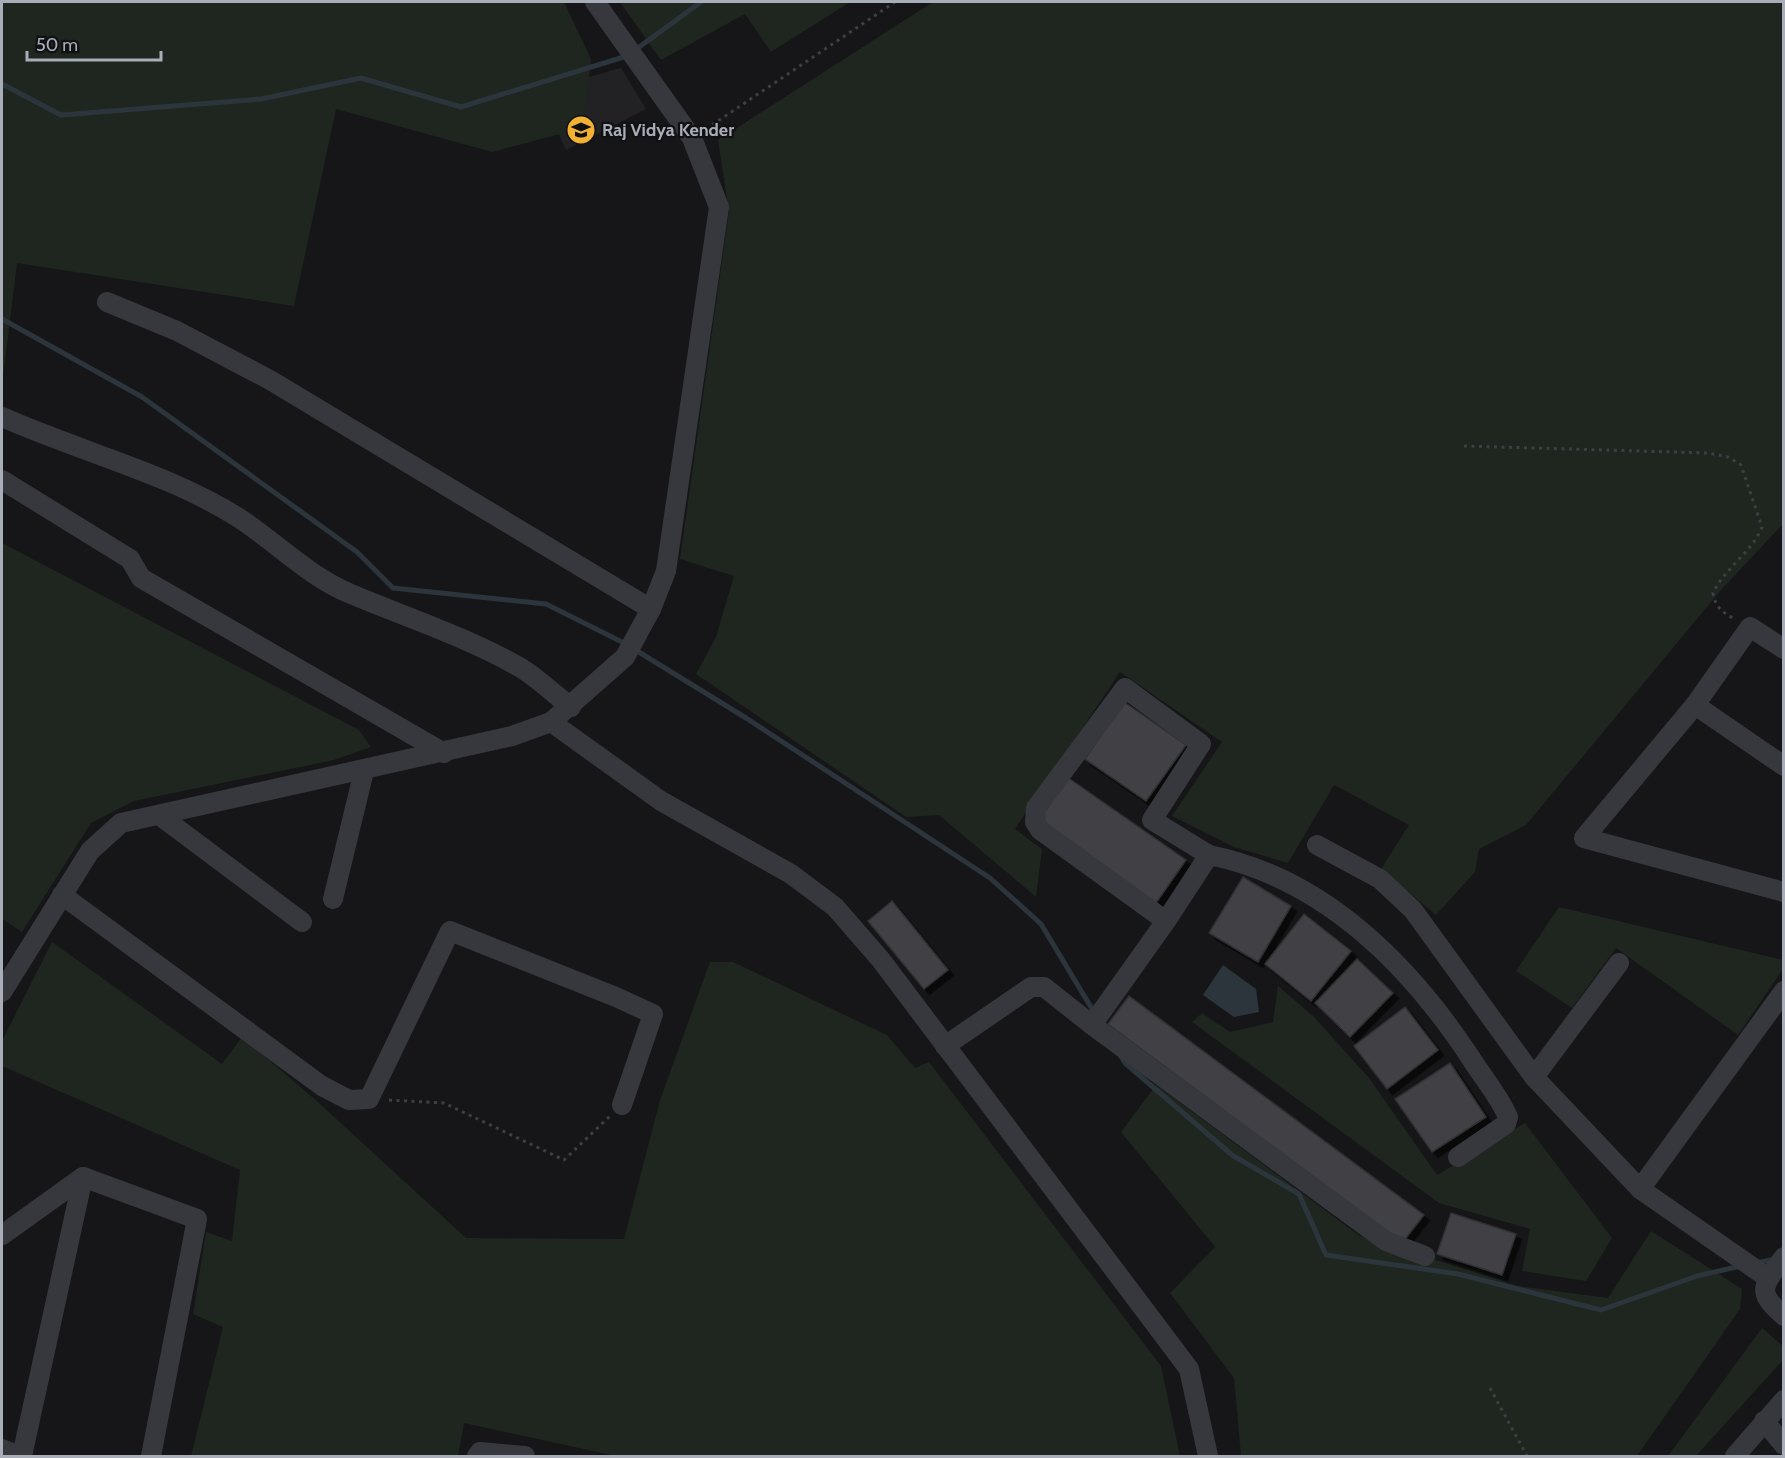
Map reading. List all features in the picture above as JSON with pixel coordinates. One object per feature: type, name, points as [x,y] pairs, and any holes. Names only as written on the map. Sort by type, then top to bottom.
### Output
[{"type":"street","points":[[4,983],[90,851],[121,823],[364,771],[512,736],[551,722],[571,707],[625,657],[651,609],[666,571],[719,207],[692,138],[595,2]]},
{"type":"street","points":[[108,302],[177,331],[270,380],[651,609]]},
{"type":"street","points":[[2,417],[49,438],[177,486],[239,518],[278,548],[350,594],[467,640],[523,670],[571,707]]},
{"type":"street","points":[[2,480],[130,559],[141,578],[444,753]]},
{"type":"street","points":[[1784,649],[1750,627],[1695,705],[1584,838],[1784,892]]},
{"type":"street","points":[[1166,921],[1040,830],[1035,822],[1036,808],[1125,688],[1201,744],[1152,820],[1209,855],[1276,876],[1326,904],[1373,940],[1421,990],[1466,1051],[1508,1117],[1506,1124],[1458,1156]]},
{"type":"street","points":[[1695,705],[1784,766]]},
{"type":"street","points":[[551,722],[661,801],[791,874],[835,907],[881,960],[1189,1368],[1208,1456]]},
{"type":"street","points":[[333,899],[364,771]]},
{"type":"street","points":[[159,815],[302,922]]},
{"type":"street","points":[[1317,845],[1380,879],[1413,910],[1534,1077],[1640,1189],[1768,1278]]},
{"type":"street","points":[[1092,1025],[1166,921],[1209,855]]},
{"type":"street","points":[[62,895],[322,1086],[349,1100],[369,1099],[450,931],[653,1014],[622,1105]]},
{"type":"street","points":[[1534,1077],[1619,963]]},
{"type":"street","points":[[945,1046],[1032,987],[1039,985],[1044,987],[1092,1025],[1386,1241],[1425,1256]]},
{"type":"street","points":[[1640,1189],[1784,991]]},
{"type":"street","points":[[2,1235],[83,1177]]},
{"type":"street","points":[[2,1449],[21,1456],[83,1177]]},
{"type":"street","points":[[83,1177],[197,1219],[151,1456]]},
{"type":"street","points":[[1784,1257],[1768,1278],[1764,1292],[1766,1301],[1784,1317]]},
{"type":"street","points":[[1735,1456],[1784,1400]]},
{"type":"street","points":[[1764,1421],[1784,1445]]},
{"type":"street","points":[[477,1456],[480,1452],[491,1451],[525,1456]]},
{"type":"path","points":[[692,138],[895,2]]},
{"type":"path","points":[[1464,446],[1708,453],[1728,457],[1741,465],[1762,527],[1759,537],[1736,560],[1713,593],[1721,612],[1750,627]]},
{"type":"path","points":[[369,1099],[444,1103],[564,1160],[622,1105]]},
{"type":"path","points":[[1490,1388],[1527,1456]]},
{"type":"shaded area","points":[[2,2],[564,2],[591,59],[583,128],[492,152],[336,109],[294,306],[17,263],[2,385]]},
{"type":"shaded area","points":[[620,2],[850,2],[771,52],[745,14],[661,60]]},
{"type":"shaded area","points":[[933,2],[1783,2],[1783,524],[1721,590],[1526,825],[1479,849],[1475,872],[1436,915],[1381,869],[1409,825],[1334,785],[1288,863],[1234,847],[1172,816],[1222,742],[1120,672],[1015,829],[1042,849],[1036,897],[939,815],[906,817],[696,674],[716,637],[734,576],[680,559],[729,211],[718,140]]},
{"type":"shaded area","name":"Raj Vidya Kender","points":[[621,68],[646,109],[566,150],[539,91]]},
{"type":"shaded area","points":[[2,543],[359,730],[371,747],[334,760],[134,801],[91,823],[22,932],[2,919]]},
{"type":"shaded area","points":[[1559,907],[1783,960],[1783,969],[1738,1035],[1616,948],[1572,1008],[1516,971]]},
{"type":"shaded area","points":[[52,942],[222,1064],[242,1037],[319,1103],[466,1238],[624,1239],[660,1100],[710,962],[733,962],[887,1035],[915,1068],[929,1062],[1161,1366],[1180,1456],[616,1456],[464,1423],[458,1456],[191,1456],[223,1327],[193,1314],[206,1232],[232,1241],[240,1170],[2,1066],[2,1041]]},
{"type":"shaded area","points":[[1223,965],[1256,989],[1259,1012],[1234,1017],[1203,995]]},
{"type":"shaded area","points":[[1278,986],[1313,1016],[1369,1078],[1437,1175],[1525,1123],[1612,1238],[1586,1281],[1522,1271],[1530,1229],[1439,1203],[1192,1022],[1202,1013],[1230,1032],[1273,1022]]},
{"type":"shaded area","points":[[1156,1085],[1360,1236],[1518,1286],[1608,1298],[1651,1231],[1742,1289],[1740,1309],[1637,1456],[1241,1456],[1234,1378],[1170,1293],[1215,1247],[1121,1132]]},
{"type":"shaded area","points":[[1762,1328],[1783,1346],[1783,1360],[1696,1456],[1668,1456]]},
{"type":"building","points":[[1124,702],[1186,745],[1146,801],[1085,759]]},
{"type":"building","points":[[1067,777],[1186,860],[1156,903],[1037,819]]},
{"type":"building","points":[[1243,877],[1291,906],[1258,962],[1209,933]]},
{"type":"building","points":[[892,901],[948,970],[924,989],[868,921]]},
{"type":"building","points":[[1304,914],[1351,951],[1311,1001],[1265,964]]},
{"type":"building","points":[[1357,959],[1393,993],[1350,1037],[1315,1003]]},
{"type":"building","points":[[1129,996],[1424,1215],[1402,1243],[1108,1024]]},
{"type":"building","points":[[1405,1007],[1438,1050],[1387,1089],[1354,1046]]},
{"type":"building","points":[[1450,1063],[1486,1117],[1432,1152],[1395,1099]]},
{"type":"building","points":[[1451,1213],[1516,1234],[1502,1275],[1437,1254]]},
{"type":"waterway","points":[[635,50],[701,2]]},
{"type":"waterway","points":[[2,84],[61,115],[261,99],[361,78],[461,107],[627,56]]},
{"type":"waterway","points":[[2,319],[142,397],[357,552],[393,588],[546,604],[626,644]]},
{"type":"waterway","points":[[634,649],[746,718],[990,878],[1041,924],[1095,1014]]},
{"type":"waterway","points":[[1120,1055],[1125,1063],[1232,1155],[1299,1194],[1326,1255],[1458,1274],[1601,1310],[1697,1276],[1741,1266]]},
{"type":"waterway","points":[[1756,1263],[1776,1259]]},
{"type":"place","name":"Raj Vidya Kender","points":[[581,130]]}]
